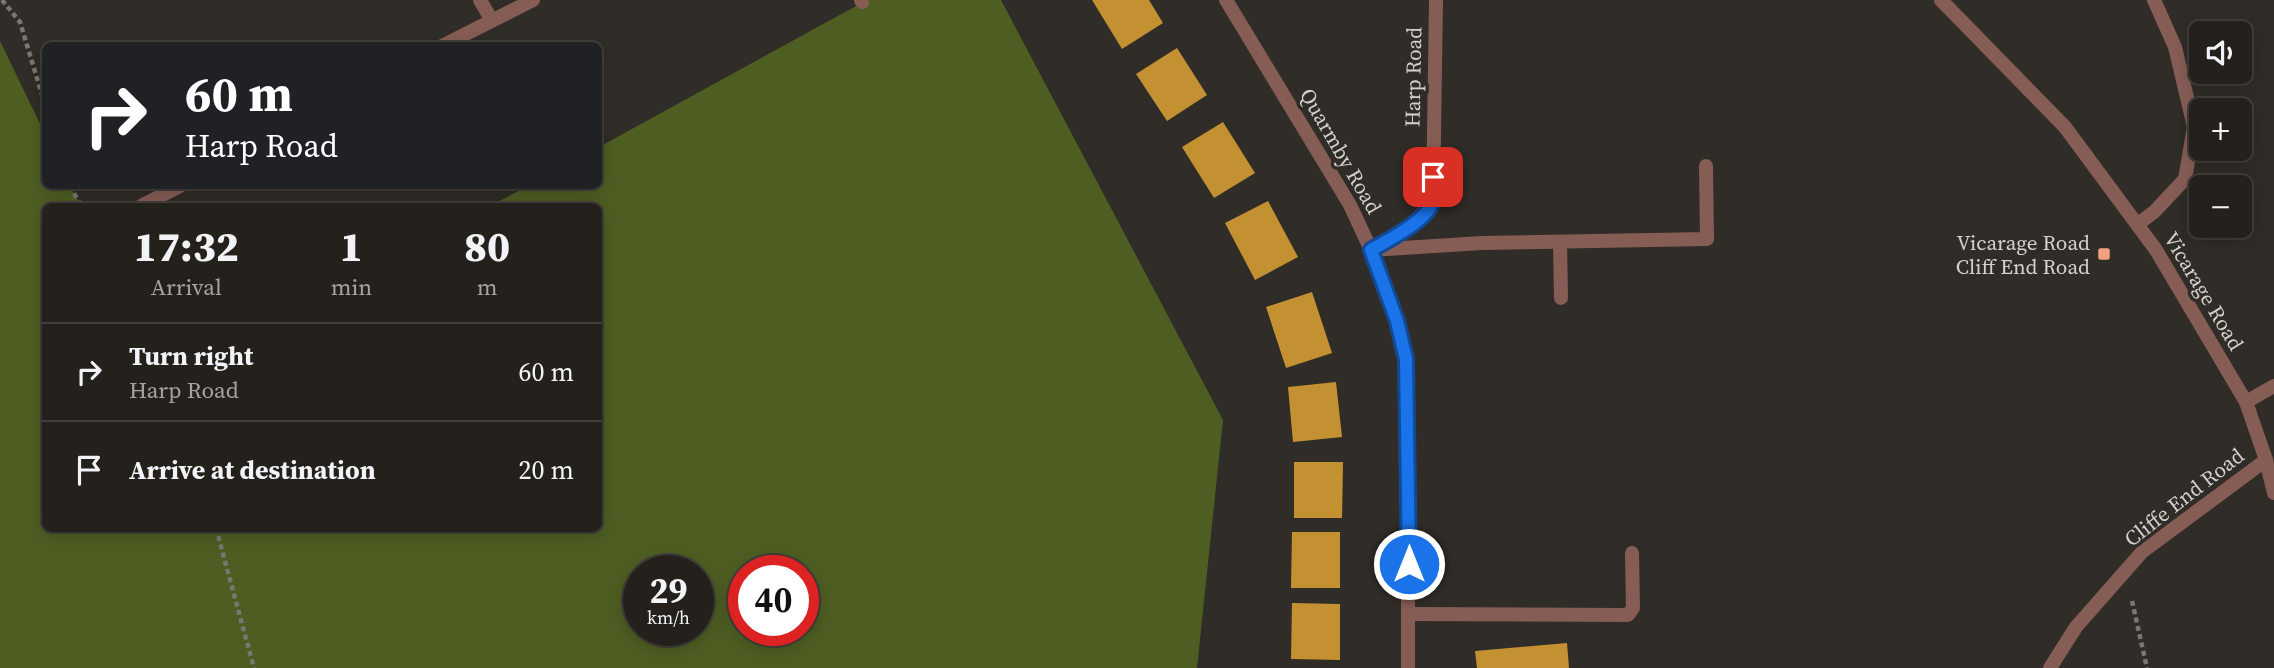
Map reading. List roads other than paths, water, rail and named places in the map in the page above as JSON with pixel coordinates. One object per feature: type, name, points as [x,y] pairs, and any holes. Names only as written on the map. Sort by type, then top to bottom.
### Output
[{"type":"street","points":[[480,0],[491,19]]},
{"type":"street","points":[[449,42],[533,0]]},
{"type":"street","name":"Quarmby Road","points":[[1226,0],[1331,172],[1371,250],[1397,321],[1406,359],[1408,668]]},
{"type":"street","name":"Harp Road","points":[[1371,250],[1408,228],[1433,202],[1436,0]]},
{"type":"street","name":"Vicarage Road","points":[[1941,0],[2064,127],[2156,250],[2246,402],[2274,493]]},
{"type":"street","points":[[2138,224],[2154,212],[2185,179],[2194,127],[2175,47],[2154,0]]},
{"type":"street","points":[[1371,250],[1452,244],[1707,239],[1706,166]]},
{"type":"street","points":[[147,203],[174,189]]},
{"type":"street","points":[[1560,242],[1561,298]]},
{"type":"street","points":[[2246,402],[2274,386]]},
{"type":"street","name":"Cliffe End Road","points":[[2050,668],[2076,627],[2142,552],[2266,460]]},
{"type":"street","points":[[1409,614],[1628,615],[1633,608],[1632,553]]},
{"type":"place","name":"Vicarage Road Cliff End Road","points":[[2104,254]]}]
